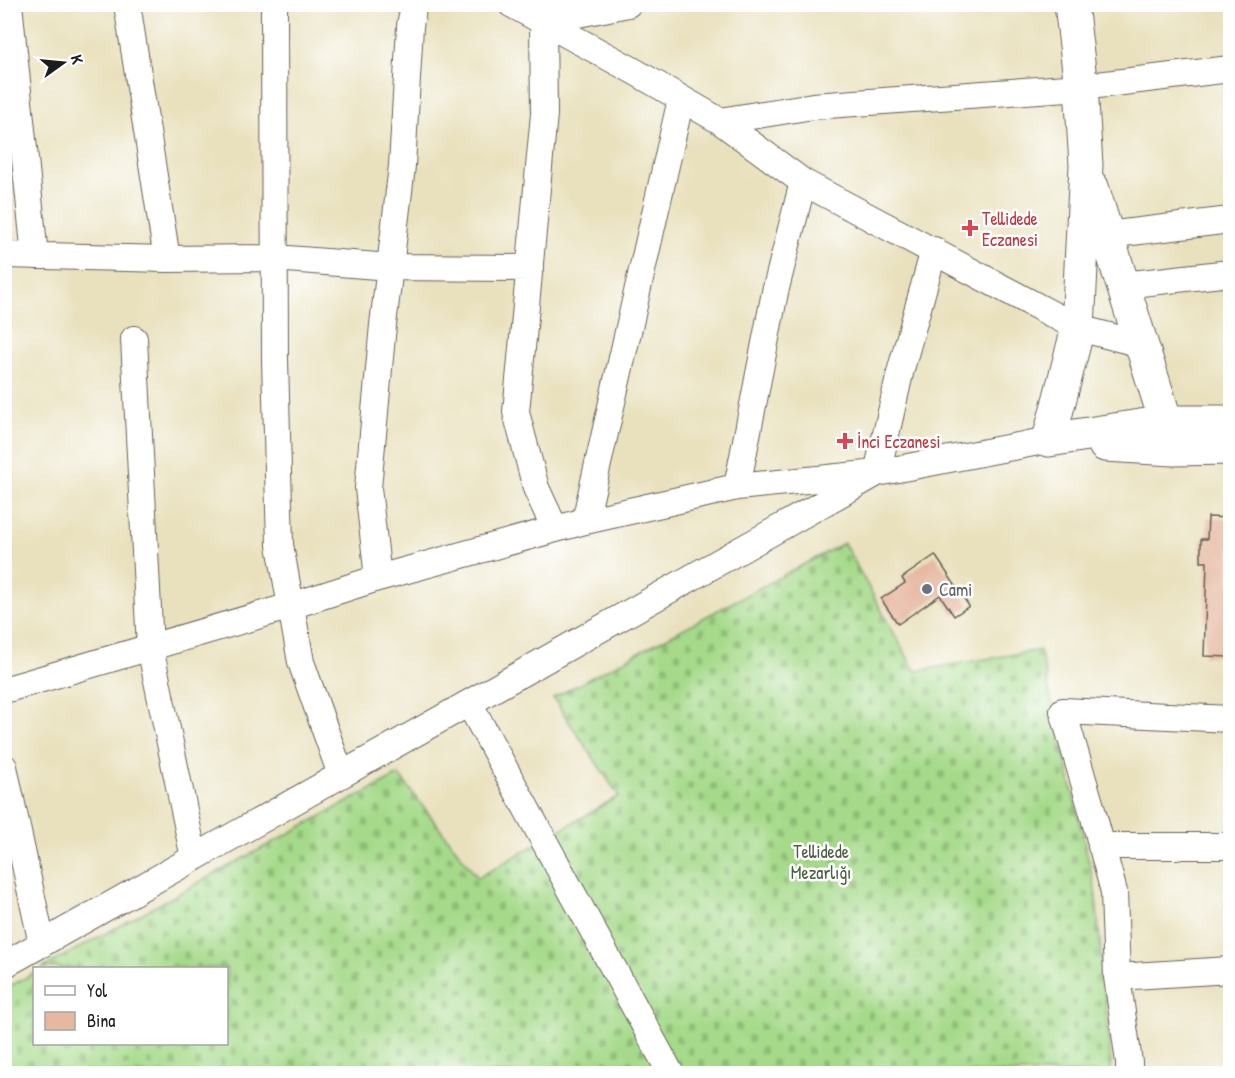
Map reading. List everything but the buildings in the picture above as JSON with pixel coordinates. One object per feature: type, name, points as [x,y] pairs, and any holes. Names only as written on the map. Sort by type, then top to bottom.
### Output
[{"type":"main road","points":[[1071,4],[1081,87],[1086,165],[1078,328],[1049,440],[1170,435],[1230,422]]},
{"type":"main road","points":[[1086,165],[1170,435]]},
{"type":"main road","points":[[1170,435],[1230,448]]},
{"type":"street","points":[[9,4],[35,256]]},
{"type":"street","points":[[127,4],[167,259]]},
{"type":"street","points":[[274,4],[275,360],[280,546],[301,663],[341,775]]},
{"type":"street","points":[[378,578],[368,488],[383,326],[402,166],[410,26],[414,4]]},
{"type":"street","points":[[511,4],[720,121],[803,182],[1078,328],[1141,344]]},
{"type":"street","points":[[543,21],[628,4]]},
{"type":"street","points":[[543,21],[544,114],[516,412],[536,488],[555,529]]},
{"type":"street","points":[[720,121],[813,106],[1081,87],[1230,69]]},
{"type":"street","points":[[585,520],[681,99]]},
{"type":"street","points":[[737,487],[775,292],[803,182]]},
{"type":"street","points":[[1107,235],[1230,220]]},
{"type":"street","points":[[4,964],[877,473],[901,369],[934,250]]},
{"type":"street","points":[[4,255],[167,259],[275,258],[390,267],[530,268]]},
{"type":"street","points":[[1123,285],[1230,273]]},
{"type":"street","points":[[134,339],[150,647],[194,858]]},
{"type":"street","points":[[4,690],[291,606],[378,578],[585,520],[737,487],[877,473],[1049,440]]},
{"type":"street","points":[[469,703],[671,1074]]},
{"type":"street","points":[[1129,1074],[1117,977],[1114,892],[1063,711],[1230,719]]},
{"type":"street","points":[[4,767],[42,944]]},
{"type":"street","points":[[1101,846],[1230,846]]},
{"type":"street","points":[[1117,977],[1230,970]]},
{"type":"green space","name":"Tellidede Mezarlığı","points":[[844,543],[915,671],[1040,650],[1095,888],[1112,1073],[5,1074],[5,989],[33,974],[33,1045],[228,1045],[228,967],[44,967],[399,775],[478,878],[619,796],[553,698]]},
{"type":"place","name":"Tellidede Eczanesi","points":[[970,228]]},
{"type":"place","name":"İnci Eczanesi","points":[[845,441]]},
{"type":"place","name":"Cami","points":[[927,589]]}]
